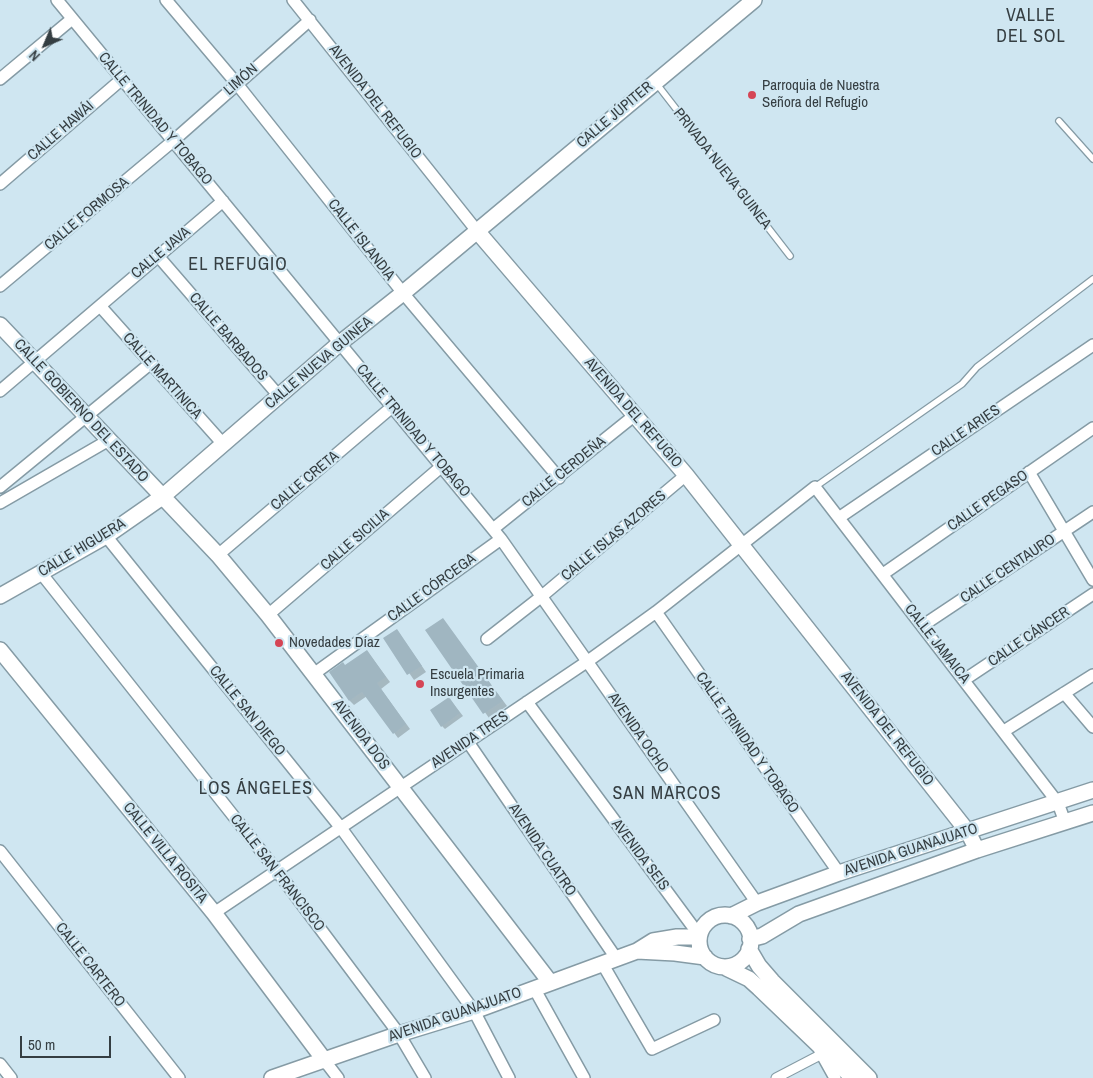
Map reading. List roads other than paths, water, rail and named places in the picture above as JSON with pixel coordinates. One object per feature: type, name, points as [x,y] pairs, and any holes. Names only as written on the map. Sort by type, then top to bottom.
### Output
[{"type":"street","name":"CALLE TRINIDAD Y TOBAGO","points":[[57,0],[494,528],[588,661]]},
{"type":"street","name":"CALLE ISLANDIA","points":[[166,0],[237,84],[404,293],[558,478]]},
{"type":"street","name":"AVENIDA DEL REFUGIO","points":[[293,0],[477,231],[686,475],[968,832],[976,850]]},
{"type":"street","name":"CALLE JÚPITER","points":[[477,231],[654,81],[754,0]]},
{"type":"street","points":[[0,79],[72,19]]},
{"type":"street","name":"LIMÓN","points":[[173,141],[310,20]]},
{"type":"street","name":"CALLE HAWÁI","points":[[0,184],[122,79]]},
{"type":"street","name":"CALLE FORMOSA","points":[[0,286],[173,141]]},
{"type":"street","name":"CALLE JAVA","points":[[0,391],[223,201]]},
{"type":"street","name":"CALLE NUEVA GUINEA","points":[[162,497],[340,343],[404,293],[477,231]]},
{"type":"street","name":"CALLE BARBADOS","points":[[158,256],[279,396]]},
{"type":"street","name":"CALLE MARTINICA","points":[[100,306],[224,445]]},
{"type":"street","name":"CALLE GOBIERNO DEL ESTADO","points":[[0,325],[162,497]]},
{"type":"street","name":"CALLE ARIES","points":[[840,517],[1091,350]]},
{"type":"street","points":[[0,486],[151,363]]},
{"type":"street","name":"CALLE CRETA","points":[[218,555],[392,407]]},
{"type":"street","name":"CALLE CERDEÑA","points":[[494,528],[635,415]]},
{"type":"street","name":"CALLE PEGASO","points":[[883,574],[1093,428]]},
{"type":"street","points":[[0,502],[110,440]]},
{"type":"street","name":"CALLE SICILIA","points":[[268,615],[442,466]]},
{"type":"street","points":[[1030,472],[1093,580]]},
{"type":"street","name":"CALLE ISLAS AZORES","points":[[487,639],[542,596],[686,475]]},
{"type":"street","name":"CALLE JAMAICA","points":[[815,487],[1058,802],[1065,822]]},
{"type":"street","name":"AVENIDA TRES","points":[[214,913],[588,661],[656,612],[815,487]]},
{"type":"street","name":"AVENIDA DOS","points":[[162,497],[218,555],[315,673],[399,787],[550,982]]},
{"type":"street","name":"CALLE HIGUERA","points":[[0,596],[106,536],[162,497]]},
{"type":"street","name":"CALLE CENTAURO","points":[[922,626],[1093,512]]},
{"type":"street","name":"CALLE SAN DIEGO","points":[[106,536],[341,828],[474,1010],[509,1078]]},
{"type":"street","name":"CALLE CÓRCEGA","points":[[315,673],[502,539]]},
{"type":"street","name":"CALLE SAN FRANCISCO","points":[[41,573],[277,871],[400,1034],[425,1078]]},
{"type":"street","name":"CALLE CÁNCER","points":[[964,680],[1093,594]]},
{"type":"street","name":"CALLE TRINIDAD Y TOBAGO","points":[[656,612],[839,873]]},
{"type":"street","name":"CALLE VILLA ROSITA","points":[[0,650],[214,913],[325,1060]]},
{"type":"street","name":"AVENIDA OCHO","points":[[588,661],[757,903]]},
{"type":"street","points":[[1004,731],[1093,674]]},
{"type":"street","points":[[1064,694],[1093,727]]},
{"type":"street","name":"AVENIDA SEIS","points":[[527,702],[699,936]]},
{"type":"street","name":"AVENIDA CUATRO","points":[[468,742],[609,960],[652,1049],[714,1020]]},
{"type":"street","name":"AVENIDA GUANAJUATO","points":[[731,916],[757,903],[839,873],[1093,790]]},
{"type":"street","name":"AVENIDA GUANAJUATO","points":[[750,944],[799,914],[976,850],[1093,813]]},
{"type":"street","name":"CALLE CARTERO","points":[[0,851],[179,1078]]},
{"type":"street","points":[[853,1078],[820,1049],[749,979],[713,964],[705,957],[700,950],[699,936],[704,926],[711,919],[721,915],[731,916],[744,924],[750,944],[772,981],[869,1078]]},
{"type":"street","name":"AVENIDA GUANAJUATO","points":[[272,1078],[474,1010],[637,951],[653,941],[664,938],[699,936]]},
{"type":"street","points":[[724,967],[740,962],[750,944]]},
{"type":"street","name":"AVENIDA GUANAJUATO","points":[[637,951],[705,957]]},
{"type":"street","points":[[534,988],[584,1078]]},
{"type":"street","points":[[776,1078],[820,1049]]},
{"type":"street","points":[[820,1049],[835,1078]]},
{"type":"street","points":[[325,1060],[338,1078]]},
{"type":"street","points":[[0,1064],[11,1078]]},
{"type":"lane","name":"PRIVADA NUEVA GUINEA","points":[[654,81],[790,256]]},
{"type":"lane","points":[[1059,121],[1093,159]]},
{"type":"lane","points":[[815,487],[962,384],[977,367],[1093,279]]},
{"type":"place","name":"Parroquia de Nuestra Señora del Refugio","points":[[752,95]]},
{"type":"place","name":"Novedades Díaz","points":[[279,643]]},
{"type":"place","name":"Escuela Primaria Insurgentes","points":[[420,684]]},
{"type":"district","name":"VALLE DEL SOL","points":[[1031,26]]},
{"type":"district","name":"EL REFUGIO","points":[[238,265]]},
{"type":"district","name":"LOS ÁNGELES","points":[[256,789]]},
{"type":"district","name":"SAN MARCOS","points":[[667,794]]}]
